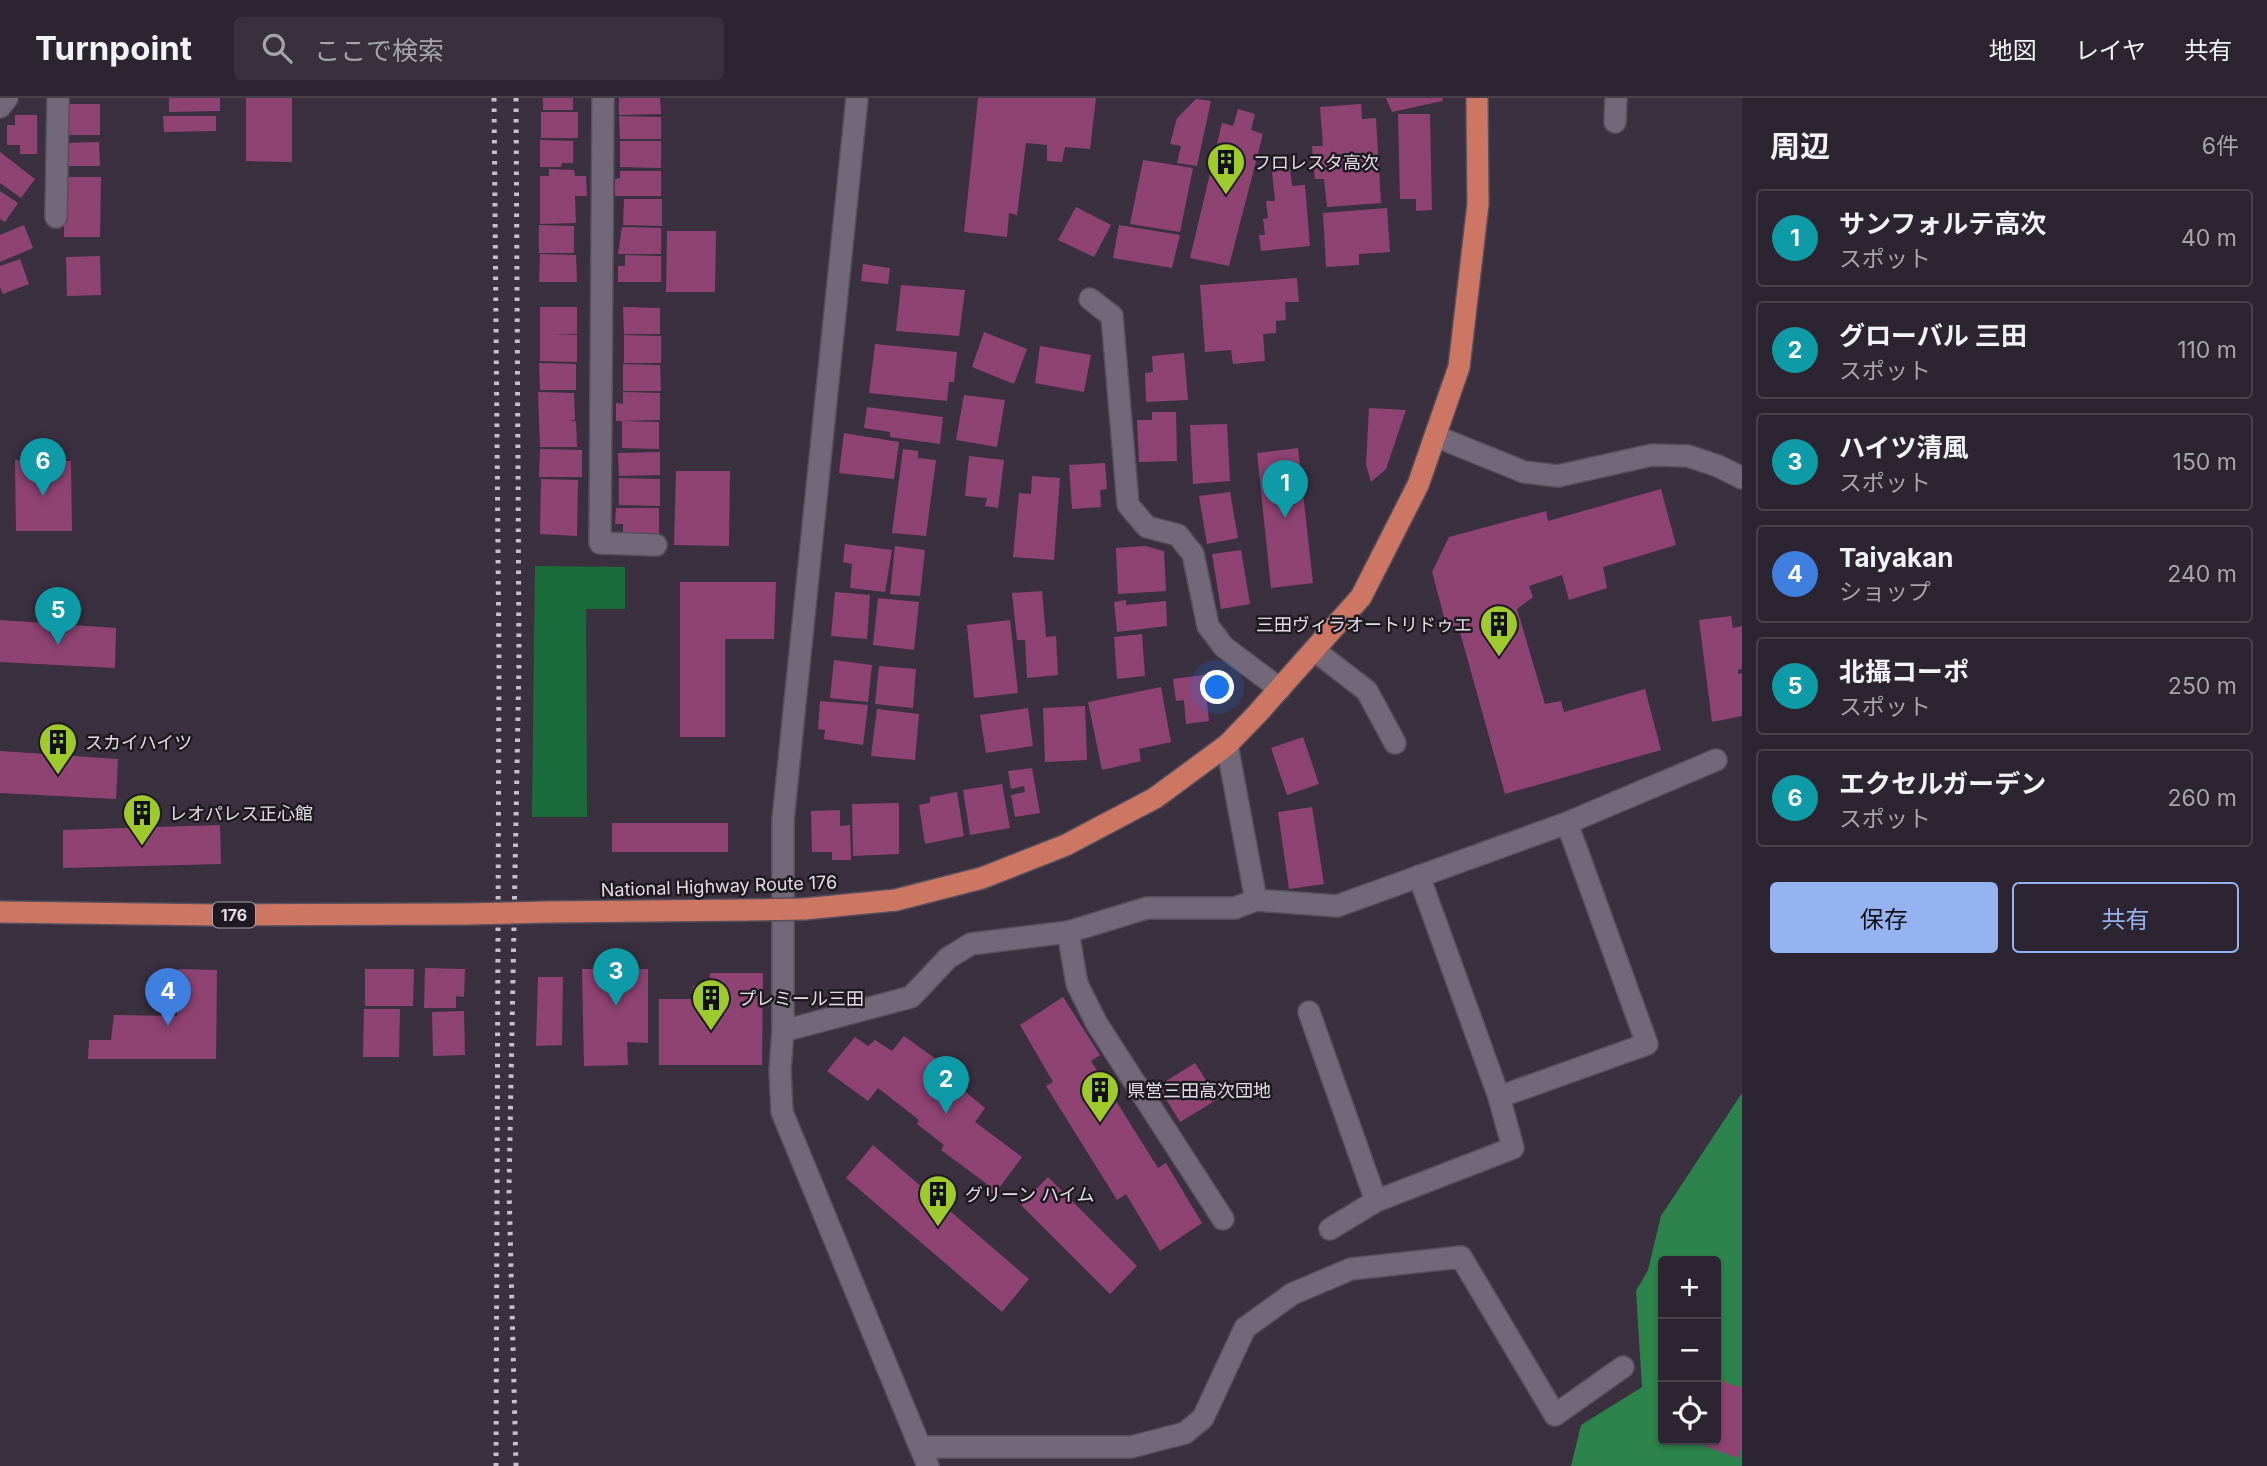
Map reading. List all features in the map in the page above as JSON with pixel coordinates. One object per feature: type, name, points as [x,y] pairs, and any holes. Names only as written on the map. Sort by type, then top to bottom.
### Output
[{"type":"highway","name":"National Highway Route 176","points":[[0,912],[467,914],[804,909],[896,900],[982,878],[1066,845],[1154,798],[1227,745],[1362,597],[1418,485],[1459,367],[1478,204],[1477,98]]},
{"type":"street","points":[[0,107],[7,98]]},
{"type":"street","points":[[56,217],[58,98]]},
{"type":"street","points":[[603,98],[600,543],[656,545]]},
{"type":"street","points":[[857,98],[783,820],[783,1031],[780,1070],[782,1112],[924,1457],[1131,1447],[1185,1433],[1203,1418],[1245,1328],[1292,1294],[1351,1269],[1461,1257],[1555,1415],[1623,1367]]},
{"type":"street","points":[[1615,121],[1616,98]]},
{"type":"street","points":[[1090,299],[1112,316],[1128,505],[1147,527],[1178,535],[1193,554],[1208,626],[1224,647],[1280,689]]},
{"type":"street","points":[[1435,436],[1524,472],[1558,476],[1652,456],[1688,456],[1742,478]]},
{"type":"street","points":[[1314,650],[1367,691],[1395,743]]},
{"type":"street","points":[[1227,745],[1256,900]]},
{"type":"street","points":[[783,1031],[911,997],[948,958],[971,944],[1068,932],[1147,908],[1235,908],[1256,900],[1337,906],[1567,823],[1716,760]]},
{"type":"street","points":[[1499,1097],[1647,1044],[1567,823]]},
{"type":"street","points":[[1330,1229],[1376,1201],[1513,1148],[1499,1097],[1419,876]]},
{"type":"street","points":[[1068,932],[1077,984],[1097,1024],[1223,1219]]},
{"type":"street","points":[[1309,1012],[1376,1201]]},
{"type":"green space","points":[[535,566],[625,567],[625,609],[586,609],[587,817],[532,817]]},
{"type":"green space","points":[[1742,1093],[1742,1466],[1571,1466],[1581,1425],[1642,1387],[1636,1291],[1648,1270],[1661,1216]]},
{"type":"building","points":[[169,98],[220,98],[220,111],[169,112]]},
{"type":"building","points":[[246,98],[292,98],[292,162],[246,161]]},
{"type":"building","points":[[543,98],[573,98],[573,110],[543,110]]},
{"type":"building","points":[[619,98],[660,98],[661,114],[619,115]]},
{"type":"building","points":[[978,98],[1096,98],[1090,149],[1065,147],[1062,162],[1047,161],[1047,145],[1026,143],[1017,215],[1009,213],[1007,237],[964,232]]},
{"type":"building","points":[[1386,98],[1443,98],[1442,101],[1392,112]]},
{"type":"building","points":[[1196,99],[1211,101],[1197,166],[1177,163],[1181,146],[1170,144],[1177,118]]},
{"type":"building","points":[[67,104],[100,104],[100,135],[67,135]]},
{"type":"building","points":[[1361,104],[1362,119],[1376,118],[1381,203],[1327,207],[1324,179],[1315,179],[1312,146],[1323,146],[1320,107]]},
{"type":"building","name":"フロレスタ高次","points":[[1238,109],[1255,114],[1251,130],[1263,134],[1229,266],[1190,258],[1222,123],[1233,126]]},
{"type":"building","points":[[541,112],[578,112],[578,138],[541,138]]},
{"type":"building","points":[[1398,114],[1430,114],[1432,210],[1416,211],[1416,199],[1400,199]]},
{"type":"building","points":[[15,115],[37,115],[37,154],[20,154],[20,145],[7,145],[7,125],[15,125]]},
{"type":"building","points":[[163,116],[216,116],[216,131],[164,132]]},
{"type":"building","points":[[619,116],[661,117],[661,139],[620,139]]},
{"type":"building","points":[[540,140],[573,141],[573,163],[562,163],[561,167],[540,167]]},
{"type":"building","points":[[620,141],[661,141],[661,168],[620,167]]},
{"type":"building","points":[[99,142],[100,166],[65,166],[65,143]]},
{"type":"building","points":[[0,152],[35,179],[21,198],[0,183]]},
{"type":"building","points":[[1143,160],[1193,168],[1180,232],[1130,224]]},
{"type":"building","points":[[549,169],[574,170],[575,176],[586,176],[587,196],[575,196],[576,223],[540,224],[540,176],[549,176]]},
{"type":"building","points":[[1290,169],[1292,186],[1305,185],[1310,246],[1261,251],[1259,235],[1265,235],[1263,219],[1268,218],[1266,201],[1275,201],[1272,171]]},
{"type":"building","points":[[620,171],[661,171],[661,196],[615,196],[615,179],[620,178]]},
{"type":"building","points":[[64,177],[101,177],[100,237],[64,237]]},
{"type":"building","points":[[0,191],[18,203],[5,222],[0,219]]},
{"type":"building","points":[[624,199],[662,199],[662,226],[623,225]]},
{"type":"building","points":[[1076,207],[1111,225],[1094,257],[1058,240]]},
{"type":"building","points":[[1387,208],[1390,252],[1359,254],[1359,265],[1326,267],[1323,213]]},
{"type":"building","points":[[24,225],[33,248],[0,262],[0,235]]},
{"type":"building","points":[[539,225],[574,226],[574,253],[539,253]]},
{"type":"building","points":[[1119,225],[1180,235],[1172,268],[1113,258]]},
{"type":"building","points":[[622,227],[661,228],[661,254],[618,254]]},
{"type":"building","points":[[667,231],[716,231],[715,292],[666,292]]},
{"type":"building","points":[[540,254],[576,255],[577,282],[539,282]]},
{"type":"building","points":[[625,255],[661,256],[661,282],[618,282],[618,266],[625,266]]},
{"type":"building","points":[[100,256],[101,295],[67,296],[66,257]]},
{"type":"building","points":[[20,259],[29,284],[3,294],[0,287],[0,266]]},
{"type":"building","points":[[863,264],[890,268],[888,284],[861,281]]},
{"type":"building","points":[[1297,278],[1299,302],[1285,302],[1286,320],[1276,321],[1276,333],[1263,334],[1265,361],[1233,364],[1231,350],[1205,352],[1200,285]]},
{"type":"building","points":[[901,285],[965,290],[959,336],[896,331]]},
{"type":"building","points":[[540,307],[577,307],[577,334],[554,335],[577,335],[577,362],[540,361]]},
{"type":"building","points":[[623,307],[660,308],[660,334],[624,334]]},
{"type":"building","points":[[984,332],[1027,349],[1014,384],[972,367]]},
{"type":"building","points":[[624,335],[661,336],[661,363],[624,363]]},
{"type":"building","points":[[875,344],[957,352],[954,382],[949,382],[947,401],[869,393]]},
{"type":"building","points":[[1040,346],[1091,355],[1084,392],[1035,383]]},
{"type":"building","points":[[1184,353],[1188,400],[1146,402],[1145,373],[1153,372],[1152,356]]},
{"type":"building","points":[[539,363],[576,364],[576,390],[540,390]]},
{"type":"building","points":[[623,364],[660,365],[661,391],[623,391]]},
{"type":"building","points":[[538,392],[574,393],[575,420],[567,421],[576,421],[577,447],[540,447]]},
{"type":"building","points":[[623,392],[660,393],[660,420],[616,421],[616,403],[623,404]]},
{"type":"building","points":[[964,395],[1005,400],[997,447],[956,440]]},
{"type":"building","points":[[867,407],[943,417],[940,444],[890,437],[890,432],[864,428]]},
{"type":"building","points":[[1369,408],[1406,410],[1386,469],[1371,482],[1366,465]]},
{"type":"building","points":[[1152,412],[1176,412],[1177,461],[1139,462],[1137,420],[1152,420]]},
{"type":"building","points":[[622,421],[659,422],[659,449],[622,448]]},
{"type":"building","points":[[1227,424],[1230,481],[1193,484],[1190,425]]},
{"type":"building","points":[[844,433],[899,442],[894,479],[839,473]]},
{"type":"building","points":[[1298,448],[1313,583],[1271,588],[1257,453]]},
{"type":"building","points":[[540,449],[582,450],[582,477],[539,477]]},
{"type":"building","points":[[903,449],[918,451],[918,458],[936,460],[926,536],[892,533]]},
{"type":"building","points":[[660,452],[660,475],[619,476],[618,453]]},
{"type":"building","points":[[969,456],[1004,460],[998,508],[985,506],[987,498],[965,496]]},
{"type":"building","points":[[15,460],[71,461],[72,531],[16,531]]},
{"type":"building","points":[[1105,463],[1107,489],[1100,490],[1101,507],[1072,509],[1069,465]]},
{"type":"building","points":[[676,471],[730,471],[729,546],[674,545]]},
{"type":"building","points":[[1032,476],[1060,478],[1054,560],[1013,557],[1019,493],[1031,494]]},
{"type":"building","points":[[619,478],[660,479],[660,506],[619,505]]},
{"type":"building","points":[[541,479],[578,480],[577,536],[540,534]]},
{"type":"building","name":"三田ヴィラオートリドゥエ","points":[[1661,489],[1676,545],[1603,567],[1607,588],[1569,600],[1562,575],[1529,586],[1533,597],[1517,609],[1545,704],[1561,701],[1564,712],[1645,689],[1661,750],[1505,794],[1458,625],[1447,628],[1432,572],[1449,537],[1546,511],[1548,521]]},
{"type":"building","points":[[1230,492],[1238,538],[1207,544],[1199,496]]},
{"type":"building","points":[[616,508],[659,508],[659,536],[623,535],[623,524],[615,524]]},
{"type":"building","points":[[845,544],[892,550],[885,592],[850,588],[852,564],[843,562]]},
{"type":"building","points":[[895,546],[925,550],[920,596],[890,594]]},
{"type":"building","points":[[1145,546],[1164,551],[1166,591],[1118,594],[1116,548]]},
{"type":"building","points":[[1241,550],[1250,604],[1221,609],[1212,554]]},
{"type":"building","points":[[680,582],[776,582],[774,639],[725,639],[725,737],[680,737]]},
{"type":"building","points":[[1042,591],[1046,637],[1056,636],[1058,675],[1027,678],[1025,640],[1017,640],[1012,593]]},
{"type":"building","points":[[835,592],[870,595],[867,639],[831,636]]},
{"type":"building","points":[[878,598],[919,602],[914,650],[873,645]]},
{"type":"building","points":[[1126,600],[1126,605],[1166,601],[1167,626],[1117,632],[1114,602]]},
{"type":"building","points":[[1731,616],[1733,628],[1742,626],[1742,669],[1738,670],[1738,674],[1742,673],[1742,716],[1712,722],[1699,620]]},
{"type":"building","points":[[0,620],[116,628],[115,668],[0,662]]},
{"type":"building","points":[[1010,620],[1018,693],[974,698],[967,625]]},
{"type":"building","points":[[1142,634],[1145,676],[1117,679],[1114,637]]},
{"type":"building","points":[[834,660],[872,665],[868,702],[830,698]]},
{"type":"building","points":[[879,666],[916,669],[913,708],[875,704]]},
{"type":"building","points":[[1204,675],[1209,721],[1186,724],[1184,700],[1176,701],[1173,679]]},
{"type":"building","points":[[1161,687],[1171,742],[1139,749],[1141,761],[1102,770],[1088,702]]},
{"type":"building","points":[[820,701],[868,705],[863,745],[824,739],[825,730],[818,729]]},
{"type":"building","points":[[1085,706],[1087,760],[1045,762],[1043,708]]},
{"type":"building","points":[[1028,708],[1033,746],[986,753],[980,715]]},
{"type":"building","points":[[877,709],[919,714],[915,760],[871,756]]},
{"type":"building","points":[[1303,737],[1319,784],[1287,795],[1271,748]]},
{"type":"building","name":"スカイハイツ","points":[[0,751],[118,759],[116,799],[0,793]]},
{"type":"building","points":[[1032,768],[1040,813],[1015,817],[1011,795],[1025,792],[1024,786],[1011,789],[1008,771]]},
{"type":"building","points":[[1002,784],[1010,828],[970,835],[963,790]]},
{"type":"building","points":[[957,792],[964,836],[925,844],[919,805],[930,803],[930,797]]},
{"type":"building","points":[[899,803],[899,854],[853,856],[852,804]]},
{"type":"building","points":[[1312,807],[1324,884],[1289,889],[1278,812]]},
{"type":"building","points":[[840,810],[840,826],[850,825],[851,860],[832,860],[832,852],[812,852],[811,811]]},
{"type":"building","points":[[612,823],[728,823],[728,852],[612,852]]},
{"type":"building","name":"レオパレス正心館","points":[[220,825],[221,864],[63,868],[63,830]]},
{"type":"building","points":[[425,968],[465,969],[464,997],[456,996],[456,1008],[424,1008]]},
{"type":"building","points":[[178,969],[217,970],[216,1059],[88,1059],[89,1040],[111,1040],[114,1015],[177,1016]]},
{"type":"building","points":[[365,969],[414,969],[413,1006],[365,1006]]},
{"type":"building","points":[[582,969],[648,969],[648,1043],[627,1042],[628,1065],[584,1066]]},
{"type":"building","name":"プレミール三田","points":[[710,973],[763,973],[762,1065],[659,1065],[659,999],[693,999],[693,986],[709,986]]},
{"type":"building","points":[[538,977],[563,977],[562,1045],[536,1046]]},
{"type":"building","name":"県営三田高次団地","points":[[1063,997],[1100,1055],[1091,1061],[1158,1168],[1166,1163],[1202,1223],[1160,1251],[1126,1194],[1117,1200],[1046,1086],[1053,1082],[1020,1025]]},
{"type":"building","points":[[364,1009],[400,1009],[399,1057],[363,1057]]},
{"type":"building","points":[[464,1011],[465,1055],[433,1056],[432,1012]]},
{"type":"building","points":[[904,1036],[954,1072],[949,1078],[985,1108],[975,1122],[1022,1157],[994,1195],[985,1189],[987,1184],[941,1150],[944,1145],[917,1124],[919,1120],[878,1088],[868,1101],[827,1071],[855,1037],[868,1046],[875,1040],[892,1051]]},
{"type":"building","points":[[1195,1063],[1218,1099],[1180,1122],[1158,1086]]},
{"type":"building","name":"グリーン ハイム","points":[[873,1145],[1029,1279],[1002,1312],[846,1178]]},
{"type":"building","points":[[1048,1177],[1137,1266],[1110,1294],[1021,1205]]},
{"type":"building","points":[[1722,1381],[1742,1388],[1742,1446],[1738,1458],[1702,1445],[1721,1445]]},
{"type":"railway","points":[[494,98],[499,663],[496,1466]]},
{"type":"railway","points":[[516,98],[519,662],[509,1188],[516,1466]]},
{"type":"place","name":"フロレスタ高次","points":[[1226,196]]},
{"type":"place","name":"エクセルガーデン","points":[[43,496]]},
{"type":"place","name":"サンフォルテ高次","points":[[1285,518]]},
{"type":"place","name":"北攝コーポ","points":[[58,645]]},
{"type":"place","name":"三田ヴィラオートリドゥエ","points":[[1499,658]]},
{"type":"place","name":"スカイハイツ","points":[[58,776]]},
{"type":"place","name":"レオパレス正心館","points":[[142,847]]},
{"type":"place","name":"ハイツ清風","points":[[616,1006]]},
{"type":"place","name":"Taiyakan","points":[[168,1026]]},
{"type":"place","name":"プレミール三田","points":[[711,1032]]},
{"type":"place","name":"グローバル 三田","points":[[946,1114]]},
{"type":"place","name":"県営三田高次団地","points":[[1100,1124]]},
{"type":"place","name":"グリーン ハイム","points":[[938,1228]]}]
